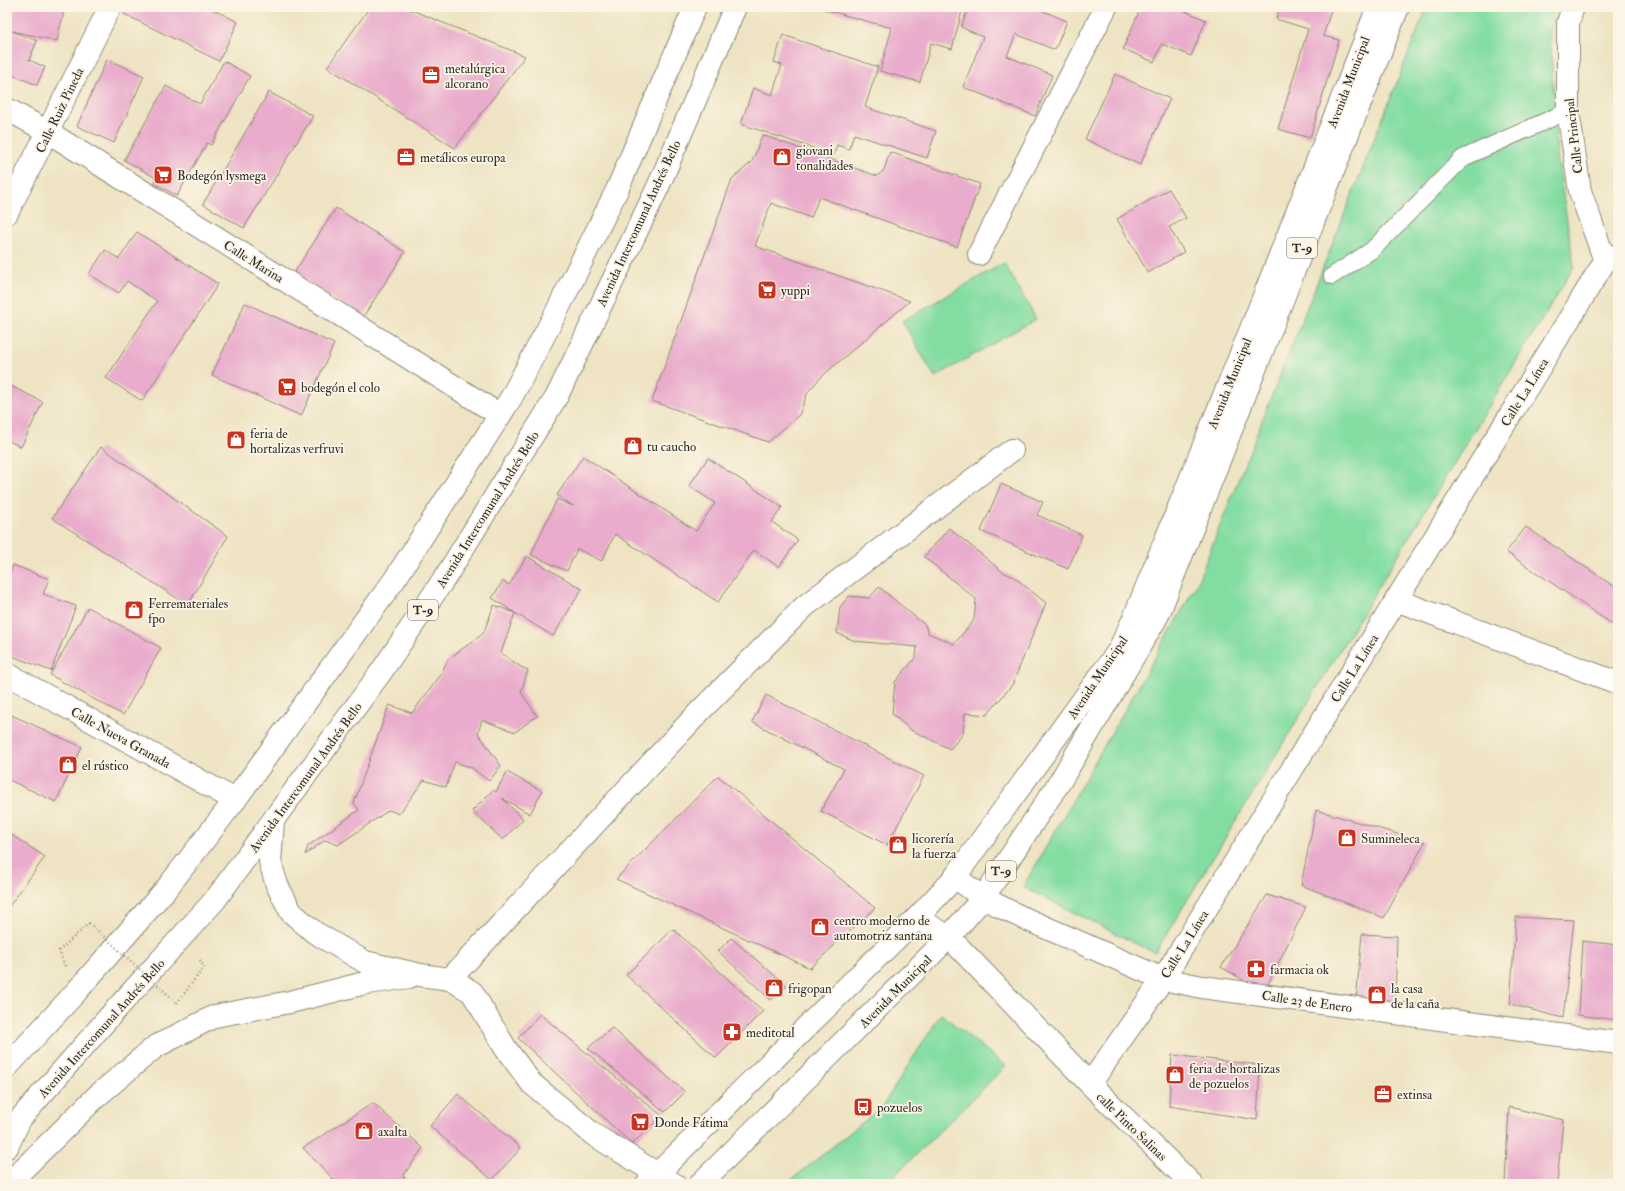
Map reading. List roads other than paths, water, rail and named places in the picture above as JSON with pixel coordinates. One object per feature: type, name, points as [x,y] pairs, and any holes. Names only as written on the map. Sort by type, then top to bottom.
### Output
[{"type":"main road","name":"Calle Ruiz Pineda","points":[[7,213],[110,7]]},
{"type":"main road","points":[[7,1067],[76,992],[167,888],[235,800],[395,580],[500,414],[556,313],[617,190],[695,7]]},
{"type":"main road","name":"Avenida Intercomunal Andrés Bello","points":[[7,1147],[20,1119],[110,1016],[215,900],[381,672],[446,576],[557,396],[658,187],[735,7]]},
{"type":"main road","points":[[979,254],[1106,7]]},
{"type":"main road","name":"Avenida Municipal","points":[[700,1184],[949,937],[983,898],[1061,780],[1158,615],[1198,488],[1378,7]]},
{"type":"main road","name":"Avenida Municipal","points":[[660,1180],[918,918],[955,877],[1118,650],[1198,488],[1268,334],[1398,7]]},
{"type":"main road","name":"Calle Principal","points":[[1573,7],[1568,23],[1568,111],[1580,191],[1611,258]]},
{"type":"main road","name":"Calle Marina","points":[[7,109],[48,132],[500,414]]},
{"type":"main road","name":"Calle La Línea","points":[[1090,1084],[1163,979],[1396,600],[1611,258]]},
{"type":"main road","points":[[450,979],[702,709],[805,606],[1012,450]]},
{"type":"main road","points":[[1396,600],[1618,683]]},
{"type":"main road","name":"Calle Nueva Granada","points":[[7,674],[235,800]]},
{"type":"main road","points":[[273,821],[270,862],[277,885],[291,912],[314,932],[365,962],[420,975],[450,979],[472,992],[506,1049],[532,1084],[594,1135],[660,1180]]},
{"type":"main road","name":"Calle 23 de Enero","points":[[955,877],[983,898],[1163,979],[1210,988],[1618,1043]]},
{"type":"main road","name":"calle Pinto Salinas","points":[[918,918],[949,937],[1090,1084],[1192,1184]]},
{"type":"main road","points":[[8,1184],[96,1097],[155,1047],[215,1016],[290,1002],[361,984],[420,975]]},
{"type":"lane","points":[[1332,276],[1372,250],[1463,158],[1568,111]]},
{"type":"place","name":"metalúrgica alcorano","points":[[431,75]]},
{"type":"place","name":"metálicos europa","points":[[406,157]]},
{"type":"place","name":"giovani tonalidades","points":[[782,157]]},
{"type":"place","name":"Bodegón lysmega","points":[[163,175]]},
{"type":"place","name":"yuppi","points":[[767,290]]},
{"type":"place","name":"bodegón el colo","points":[[287,387]]},
{"type":"place","name":"feria de hortalizas verfruvi","points":[[236,440]]},
{"type":"place","name":"tu caucho","points":[[633,446]]},
{"type":"place","name":"Ferremateriales fpo","points":[[134,610]]},
{"type":"place","name":"el rústico","points":[[68,765]]},
{"type":"place","name":"Sumineleca","points":[[1347,838]]},
{"type":"place","name":"licorería la fuerza","points":[[898,845]]},
{"type":"place","name":"centro moderno de automotriz santana","points":[[820,927]]},
{"type":"place","name":"farmacia ok","points":[[1256,969]]},
{"type":"place","name":"frigopan","points":[[774,988]]},
{"type":"place","name":"la casa de la caña","points":[[1377,995]]},
{"type":"place","name":"meditotal","points":[[732,1032]]},
{"type":"place","name":"feria de hortalizas de pozuelos","points":[[1175,1075]]},
{"type":"place","name":"extinsa","points":[[1383,1094]]},
{"type":"place","name":"pozuelos","points":[[863,1107]]},
{"type":"place","name":"Donde Fátima","points":[[640,1122]]},
{"type":"place","name":"axalta","points":[[364,1131]]}]
